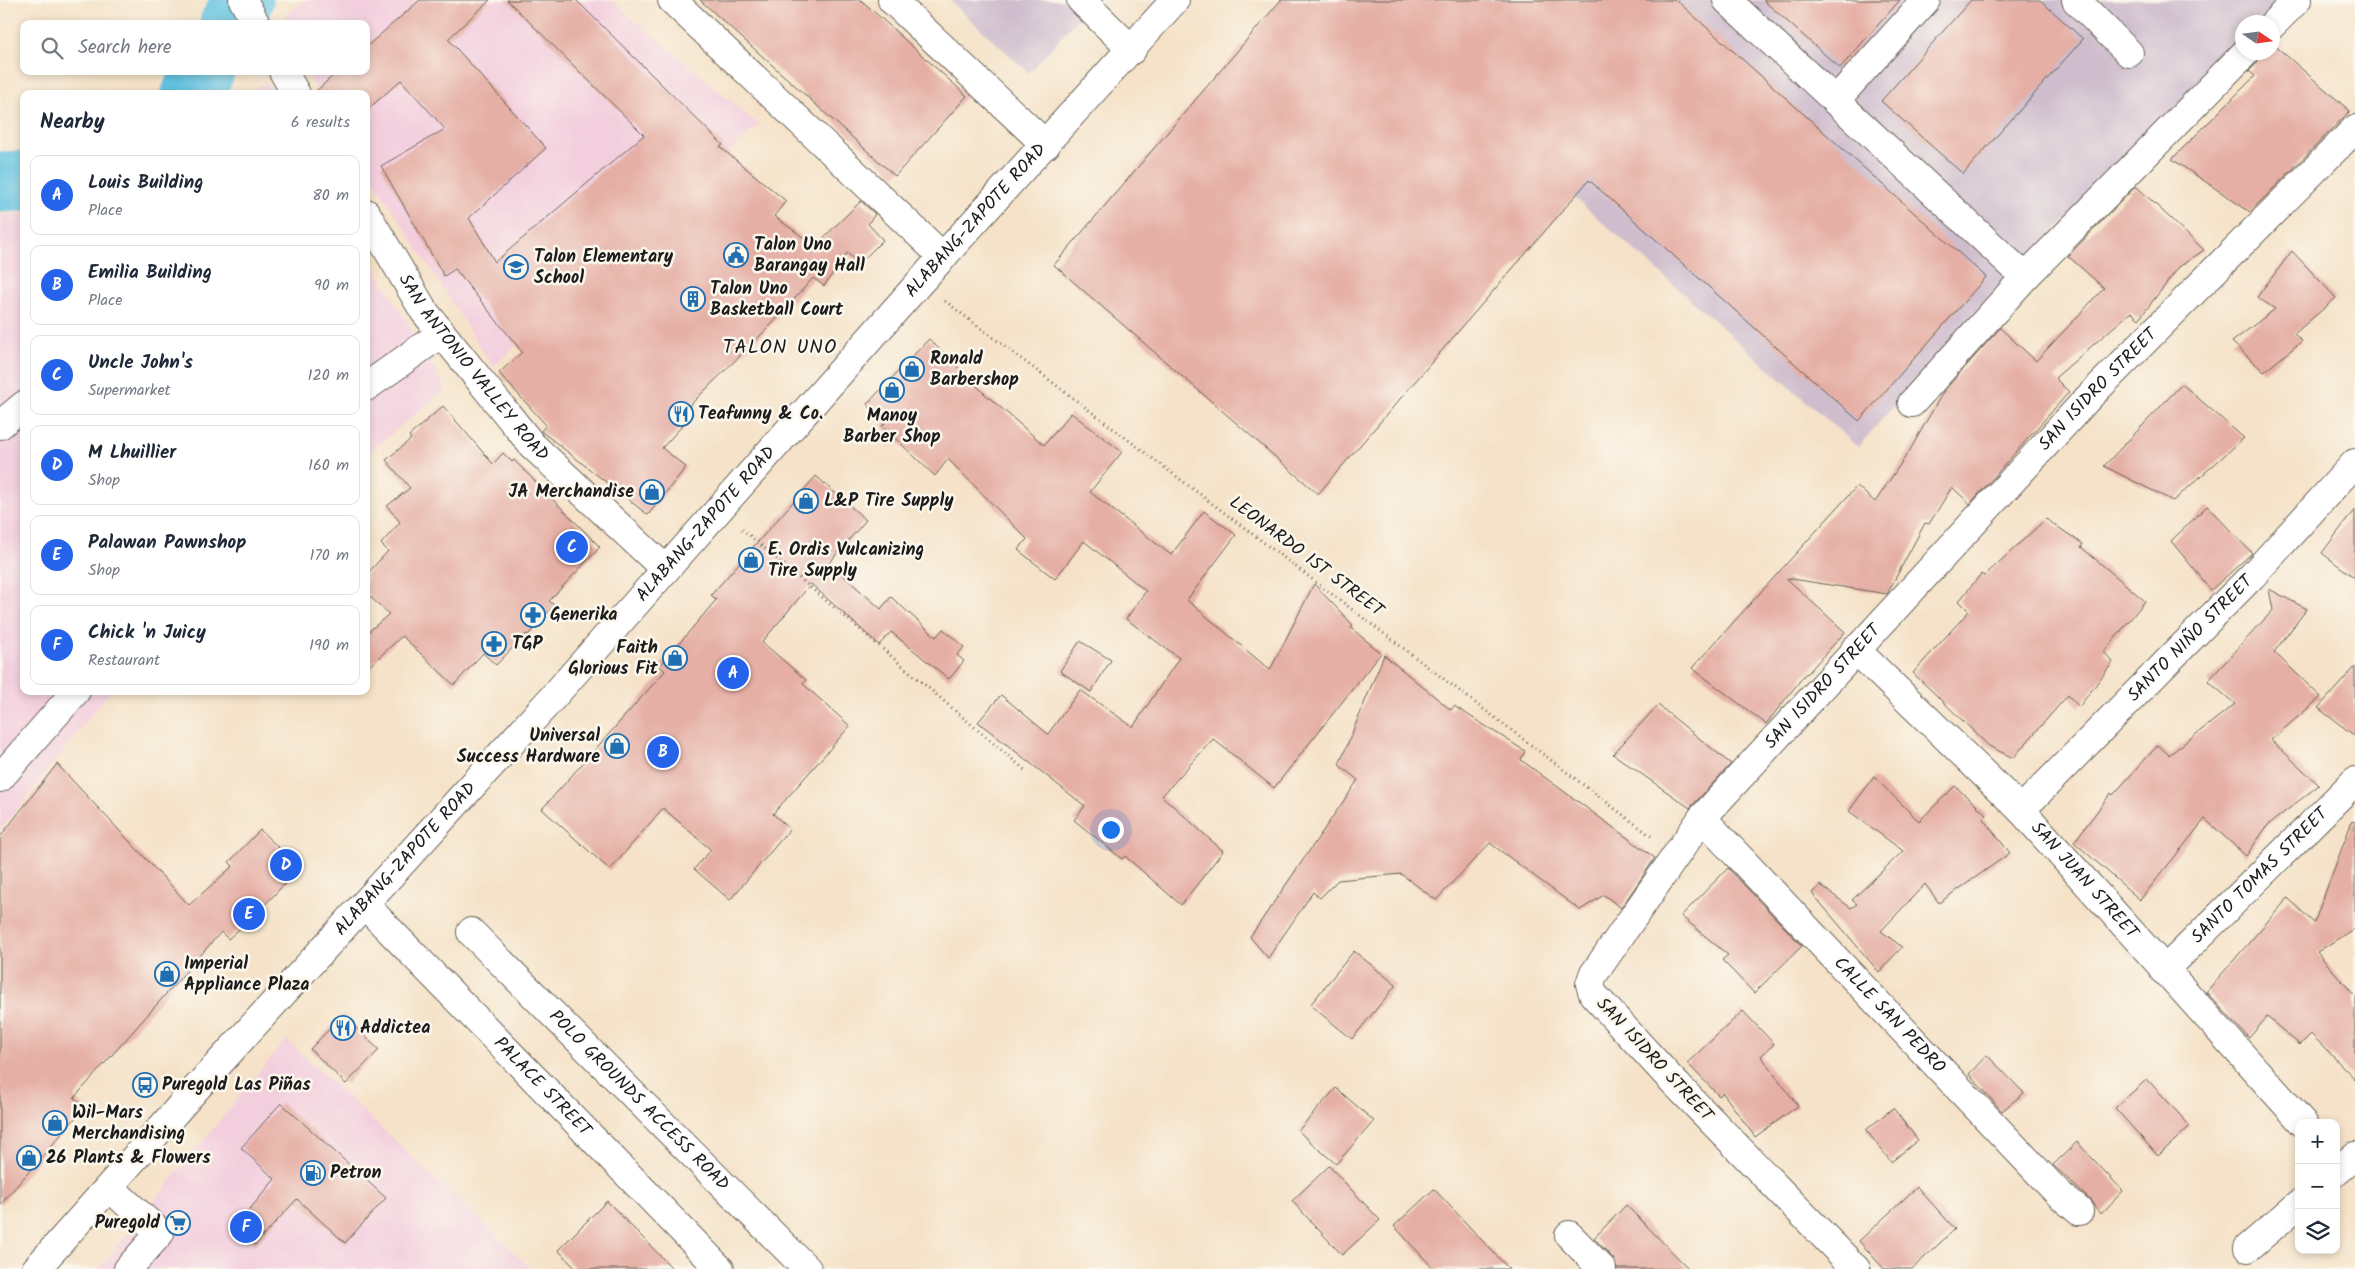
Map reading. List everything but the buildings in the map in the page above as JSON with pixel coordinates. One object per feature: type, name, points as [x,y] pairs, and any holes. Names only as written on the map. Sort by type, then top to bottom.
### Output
[{"type":"main road","points":[[243,0],[254,20]]},
{"type":"main road","points":[[672,0],[943,257]]},
{"type":"main road","points":[[892,0],[1046,145]]},
{"type":"main road","points":[[1081,0],[1132,50]]},
{"type":"main road","name":"ALABANG-ZAPOTE ROAD","points":[[36,1269],[365,905],[920,282],[1132,50],[1175,0]]},
{"type":"main road","points":[[1727,0],[2025,277]]},
{"type":"main road","points":[[1835,101],[1926,0]]},
{"type":"main road","points":[[2076,0],[2129,52]]},
{"type":"main road","points":[[2280,17],[2297,0]]},
{"type":"main road","points":[[1912,403],[2025,277],[2238,60]]},
{"type":"main road","name":"SAN ISIDRO STREET","points":[[1856,1269],[1669,1077],[1593,994],[1590,984],[1593,976],[1702,818],[1855,649],[2089,397],[2355,129]]},
{"type":"main road","name":"SAN ANTONIO VALLEY ROAD","points":[[370,221],[424,311],[532,445],[665,569]]},
{"type":"main road","points":[[370,384],[442,333]]},
{"type":"main road","points":[[0,425],[20,408]]},
{"type":"main road","name":"SANTO NIÑO STREET","points":[[2021,810],[2252,576],[2355,463]]},
{"type":"main road","name":"SAN JUAN STREET","points":[[1855,649],[2021,810],[2164,971],[2299,1119]]},
{"type":"main road","points":[[0,778],[73,695]]},
{"type":"main road","name":"SANTO TOMAS STREET","points":[[2164,971],[2355,781]]},
{"type":"main road","name":"CALLE SAN PEDRO","points":[[1702,818],[2053,1186],[2079,1210]]},
{"type":"main road","name":"PALACE STREET","points":[[365,905],[720,1269]]},
{"type":"main road","name":"POLO GROUNDS ACCESS ROAD","points":[[470,932],[807,1269]]},
{"type":"main road","points":[[109,1187],[160,1233],[128,1269]]},
{"type":"main road","points":[[2248,1248],[2295,1207]]},
{"type":"main road","points":[[1569,1235],[1602,1269]]},
{"type":"path","name":"LEONARDO 1ST STREET","points":[[920,282],[1676,855]]},
{"type":"path","points":[[719,509],[1026,771]]},
{"type":"shaded area","name":"Talon Elementary School","points":[[304,0],[611,0],[759,125],[493,367],[370,174],[370,90],[317,90],[307,75],[370,75],[370,20],[282,20]]},
{"type":"shaded area","points":[[949,0],[1094,0],[1029,73]]},
{"type":"shaded area","points":[[1350,0],[2285,0],[2270,15],[2235,15],[2235,50],[1988,298],[1858,447]]},
{"type":"shaded area","points":[[266,81],[271,90],[255,90]]},
{"type":"shaded area","points":[[20,213],[20,695],[107,695],[0,831],[0,215]]},
{"type":"shaded area","points":[[370,260],[446,389],[370,452]]},
{"type":"shaded area","points":[[286,1039],[500,1239],[531,1269],[99,1269]]},
{"type":"waterway","points":[[232,20],[243,0]]},
{"type":"waterway","points":[[194,90],[202,75]]},
{"type":"waterway","points":[[0,182],[20,181]]},
{"type":"place","name":"Talon Uno Barangay Hall","points":[[736,255]]},
{"type":"place","name":"Talon Elementary School","points":[[516,267]]},
{"type":"place","name":"Talon Uno Basketball Court","points":[[693,299]]},
{"type":"place","name":"Ronald Barbershop","points":[[912,369]]},
{"type":"place","name":"Manoy Barber Shop","points":[[892,390]]},
{"type":"place","name":"Teafunny & Co.","points":[[681,414]]},
{"type":"place","name":"JA Merchandise","points":[[652,492]]},
{"type":"place","name":"L&P Tire Supply","points":[[806,501]]},
{"type":"place","name":"Uncle John's","points":[[572,547]]},
{"type":"place","name":"E. Ordis Vulcanizing Tire Supply","points":[[751,560]]},
{"type":"place","name":"Generika","points":[[533,615]]},
{"type":"place","name":"TGP","points":[[494,644]]},
{"type":"place","name":"Faith Glorious Fit","points":[[675,658]]},
{"type":"place","name":"Louis Building","points":[[733,673]]},
{"type":"place","name":"Universal Success Hardware","points":[[617,746]]},
{"type":"place","name":"Emilia Building","points":[[663,752]]},
{"type":"place","name":"M Lhuillier","points":[[286,865]]},
{"type":"place","name":"Palawan Pawnshop","points":[[249,914]]},
{"type":"place","name":"Imperial Appliance Plaza","points":[[167,974]]},
{"type":"place","name":"Addictea","points":[[343,1028]]},
{"type":"place","name":"Puregold Las Piñas","points":[[145,1085]]},
{"type":"place","name":"Wil-Mars Merchandising","points":[[55,1123]]},
{"type":"place","name":"26 Plants & Flowers","points":[[29,1158]]},
{"type":"place","name":"Petron","points":[[313,1173]]},
{"type":"place","name":"Puregold","points":[[178,1223]]},
{"type":"place","name":"Chick 'n Juicy","points":[[246,1227]]},
{"type":"district","name":"TALON UNO","points":[[780,348]]}]
